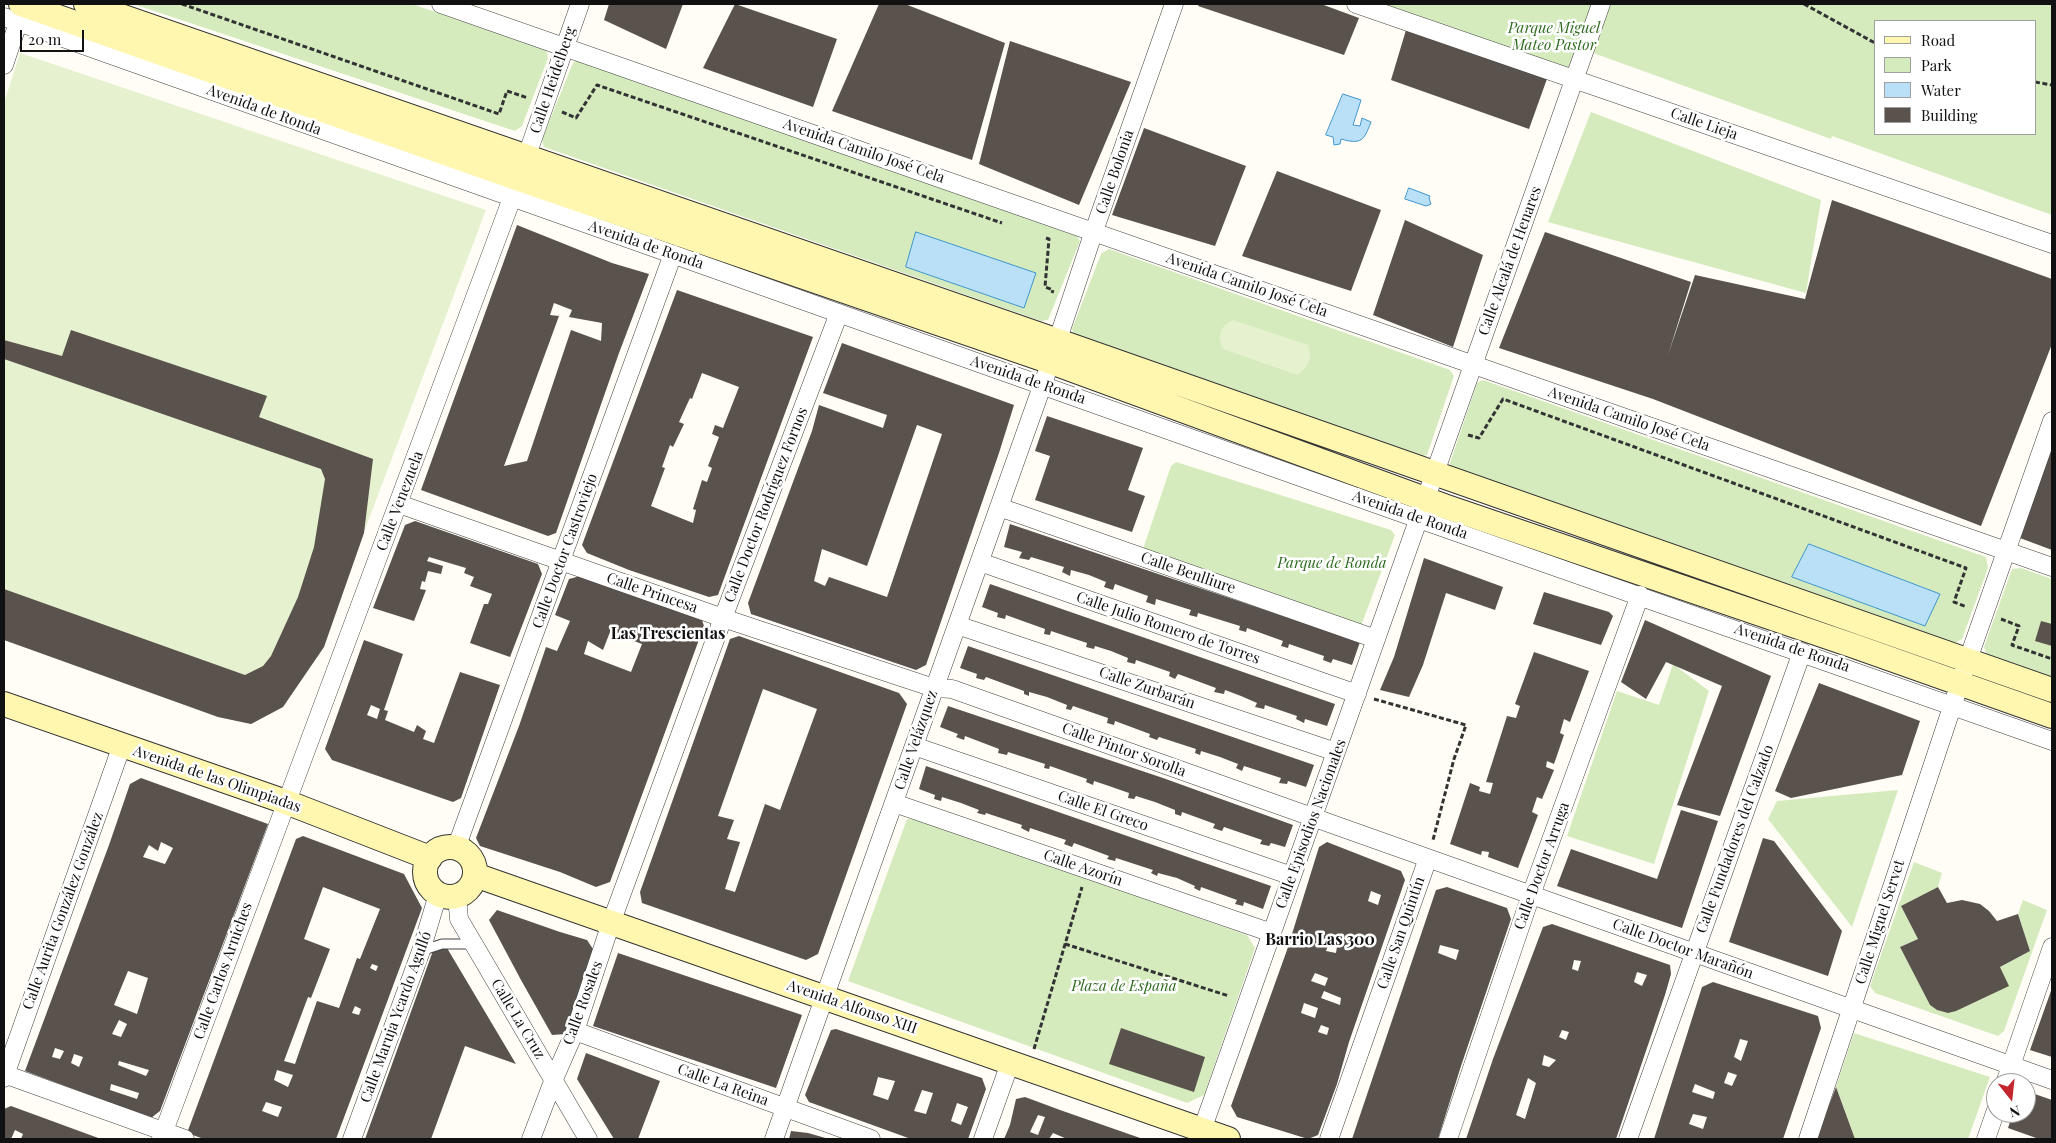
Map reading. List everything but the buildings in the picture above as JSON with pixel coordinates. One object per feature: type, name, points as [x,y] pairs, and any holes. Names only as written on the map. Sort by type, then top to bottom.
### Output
[{"type":"street","name":"Avenida de Ronda","points":[[86,4],[527,156],[1054,352],[1423,508],[1640,595],[1802,652],[1956,694],[2052,716]]},
{"type":"street","name":"Avenida Camilo José Cela","points":[[441,4],[2052,567]]},
{"type":"street","name":"Calle Heidelberg","points":[[516,189],[580,4]]},
{"type":"street","name":"Calle Bolonia","points":[[1054,352],[1174,4]]},
{"type":"street","name":"Calle Lieja","points":[[1356,4],[2052,244]]},
{"type":"street","name":"Calle Alcalá de Henares","points":[[1423,508],[1575,80],[1600,4]]},
{"type":"street","name":"Avenida de Ronda","points":[[18,10],[516,189],[673,254],[1042,385],[1423,508],[1956,694],[2052,741]]},
{"type":"street","points":[[4,65],[18,10]]},
{"type":"street","name":"Avenida de Ronda","points":[[516,189],[1054,352],[1435,474],[2052,690]]},
{"type":"street","name":"Calle Venezuela","points":[[286,802],[516,189]]},
{"type":"street","name":"Calle Doctor Castroviejo","points":[[456,848],[673,254]]},
{"type":"street","name":"Calle Doctor Rodríguez Fornos","points":[[611,923],[723,618],[839,313]]},
{"type":"street","name":"Calle Velázquez","points":[[774,1139],[1054,352]]},
{"type":"street","name":"Calle Miguel Servet","points":[[1808,1139],[1956,694],[2052,421]]},
{"type":"street","name":"Calle Princesa","points":[[399,504],[723,618],[934,688]]},
{"type":"street","name":"Calle Benlliure","points":[[999,507],[1376,639]]},
{"type":"street","name":"Calle Episodios Nacionales","points":[[1202,1130],[1423,508]]},
{"type":"street","name":"Calle Julio Romero de Torres","points":[[980,562],[1357,694]]},
{"type":"street","name":"Calle Doctor Arruga","points":[[1448,1139],[1531,895],[1640,595]]},
{"type":"street","name":"Calle Zurbarán","points":[[957,625],[1336,752]]},
{"type":"street","name":"Calle Fundadores del Calzado","points":[[1628,1139],[1802,652]]},
{"type":"street","name":"Calle Pintor Sorolla","points":[[934,688],[952,689],[1313,817]]},
{"type":"street","name":"Avenida de las Olimpiadas","points":[[4,704],[286,802],[430,858]]},
{"type":"street","name":"Calle Aurita González González","points":[[4,1076],[122,745]]},
{"type":"street","name":"Calle El Greco","points":[[914,746],[1292,876]]},
{"type":"street","name":"Calle Carlos Arniches","points":[[162,1135],[286,802]]},
{"type":"street","name":"Calle Azorín","points":[[894,803],[1272,933]]},
{"type":"street","name":"Calle Doctor Marañón","points":[[1313,817],[2052,1080]]},
{"type":"street","points":[[456,848],[462,850],[473,861],[475,875],[469,889],[448,895],[431,889],[425,874],[426,865],[430,858],[441,849],[456,848]]},
{"type":"street","name":"Calle San Quintín","points":[[1329,1139],[1428,858]]},
{"type":"street","name":"Avenida Alfonso XIII","points":[[475,875],[1228,1139]]},
{"type":"street","name":"Calle La Cruz","points":[[448,895],[473,944],[588,1139]]},
{"type":"street","name":"Calle Maruja Ycardo Agulló","points":[[352,1139],[421,951],[448,895]]},
{"type":"street","name":"Calle Rosales","points":[[531,1139],[574,1031],[611,923]]},
{"type":"street","points":[[2009,1073],[2052,947]]},
{"type":"street","name":"Calle La Reina","points":[[574,1031],[872,1139]]},
{"type":"street","points":[[983,1139],[1020,1066]]},
{"type":"street","points":[[4,1076],[162,1135],[185,1139]]},
{"type":"street","points":[[1986,1139],[1992,1123]]},
{"type":"lane","points":[[421,951],[442,944],[473,944]]},
{"type":"path","points":[[182,4],[499,114],[507,91],[545,104],[576,118],[597,84],[1012,226]]},
{"type":"path","points":[[1804,4],[1874,42]]},
{"type":"path","points":[[2036,82],[2052,84]]},
{"type":"path","points":[[1040,236],[1049,239],[1045,288],[1053,290]]},
{"type":"path","points":[[1465,434],[1479,438],[1503,399],[1966,568],[1954,602],[2019,626],[2012,645],[2052,659]]},
{"type":"path","name":"Calle San Quintín","points":[[1357,694],[1466,725],[1454,760],[1428,858]]},
{"type":"path","points":[[1020,1066],[1065,944],[1087,870]]},
{"type":"path","points":[[1065,944],[1247,1003]]},
{"type":"green space","points":[[133,4],[412,4],[546,50],[548,58],[522,126],[515,131]]},
{"type":"green space","name":"Parque Miguel Mateo Pastor","points":[[1356,4],[2052,4],[2052,215],[1832,136],[1831,139],[1585,50],[1575,80]]},
{"type":"green space","points":[[20,53],[486,210],[353,561],[324,647],[283,707],[251,724],[218,717],[4,640],[4,103]]},
{"type":"green space","points":[[577,60],[1077,236],[1080,241],[1048,320],[1041,321],[544,147],[542,139],[573,63]]},
{"type":"green space","points":[[1591,112],[1821,200],[1806,293],[1548,222]]},
{"type":"green space","points":[[1109,249],[1450,370],[1454,376],[1427,455],[1422,456],[1074,336],[1072,329],[1101,254]]},
{"type":"green space","points":[[1233,320],[1308,345],[1310,358],[1307,365],[1298,375],[1223,349],[1220,332],[1228,322]]},
{"type":"green space","points":[[1483,380],[1986,557],[1988,568],[1962,639],[1951,645],[1451,468],[1450,463],[1477,383]]},
{"type":"green space","name":"Parque de Ronda","points":[[1176,462],[1391,530],[1395,535],[1361,626],[1143,549],[1171,466]]},
{"type":"green space","points":[[2021,568],[2052,579],[2052,678],[1987,655],[1984,647],[2012,569]]},
{"type":"green space","points":[[1673,664],[1709,691],[1654,864],[1567,836],[1617,691],[1659,705]]},
{"type":"green space","points":[[1898,790],[1852,927],[1768,819],[1777,801]]},
{"type":"green space","name":"Plaza de España","points":[[907,819],[919,820],[1247,935],[1255,948],[1204,1095],[1187,1103],[848,981]]},
{"type":"green space","points":[[1914,862],[1942,873],[1938,887],[1901,906],[1918,939],[1900,947],[1930,1005],[1937,1010],[1948,1013],[2008,985],[2000,967],[2030,951],[2018,914],[2023,900],[2047,910],[2004,1031],[1998,1036],[1875,993],[1870,986]]},
{"type":"green space","points":[[1854,1033],[1986,1076],[1986,1088],[1968,1139],[1855,1139],[1836,1087]]},
{"type":"water","points":[[1343,94],[1361,100],[1353,125],[1360,126],[1362,118],[1371,122],[1361,140],[1348,141],[1341,139],[1340,144],[1334,145],[1333,137],[1326,135]]},
{"type":"water","points":[[1409,188],[1430,196],[1431,204],[1426,206],[1405,199]]},
{"type":"water","points":[[916,232],[1036,273],[1024,308],[906,267]]},
{"type":"water","points":[[1809,544],[1940,594],[1925,626],[1792,577]]},
{"type":"district","name":"Las Trescientas","points":[[668,634]]},
{"type":"district","name":"Barrio Las 300","points":[[1320,940]]}]
